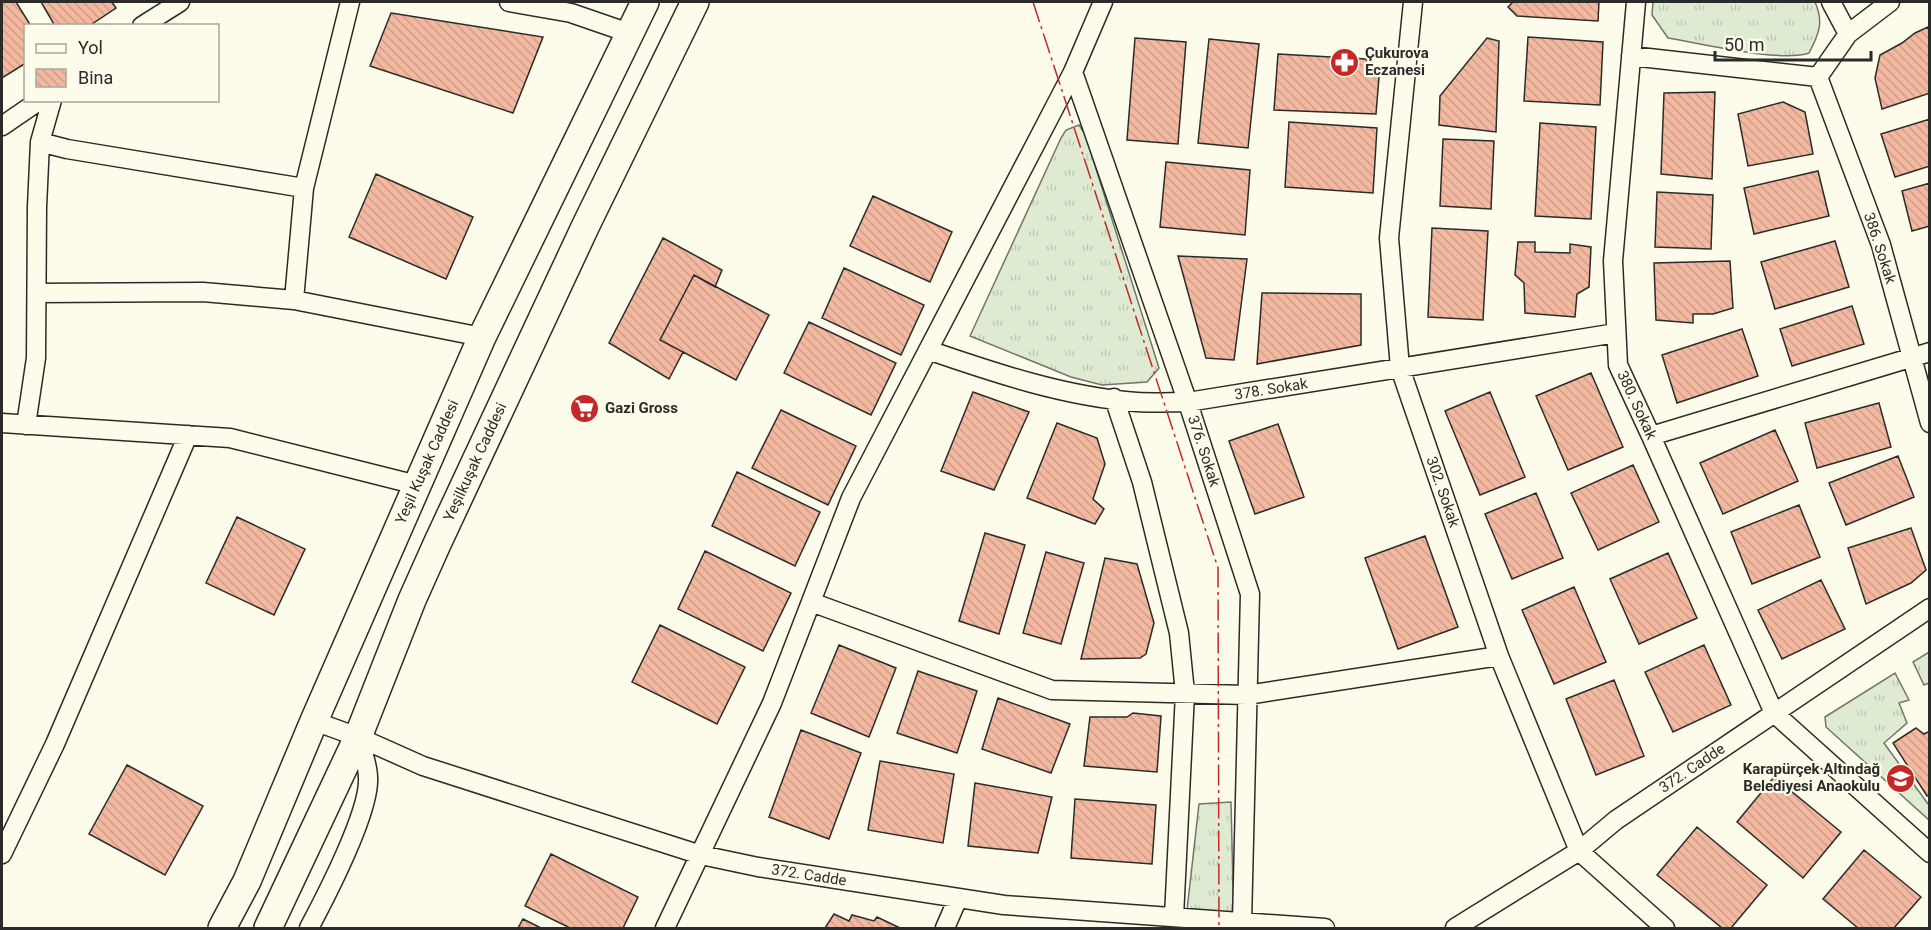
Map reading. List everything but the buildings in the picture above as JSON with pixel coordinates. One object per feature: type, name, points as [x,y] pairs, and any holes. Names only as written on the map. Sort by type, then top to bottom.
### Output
[{"type":"main road","name":"Yeşil Kuşak Caddesi","points":[[222,928],[247,881],[314,721],[482,338],[645,2]]},
{"type":"main road","name":"Yeşilkuşak Caddesi","points":[[268,928],[358,737],[412,600],[437,544],[586,225],[695,2]]},
{"type":"street","points":[[145,24],[180,2]]},
{"type":"street","points":[[294,300],[304,188],[350,2]]},
{"type":"street","points":[[509,2],[571,13],[629,33]]},
{"type":"street","points":[[665,928],[772,703],[851,498],[1073,72],[1102,2]]},
{"type":"street","name":"302. Sokak","points":[[1413,2],[1389,238],[1400,368],[1499,656],[1578,851],[1665,928]]},
{"type":"street","name":"380. Sokak","points":[[1636,2],[1613,261],[1618,365],[1652,436],[1774,713]]},
{"type":"street","points":[[1831,2],[1848,34]]},
{"type":"street","points":[[1631,56],[1818,77],[1848,34],[1890,2]]},
{"type":"street","name":"376. Sokak","points":[[1073,72],[1188,402],[1250,594],[1242,922]]},
{"type":"street","name":"386. Sokak","points":[[1818,77],[1881,245],[1929,423]]},
{"type":"street","points":[[2,126],[37,102]]},
{"type":"street","points":[[26,424],[36,358],[40,142],[51,102]]},
{"type":"street","points":[[40,142],[67,149],[304,188]]},
{"type":"street","points":[[37,293],[203,292],[294,300],[482,338]]},
{"type":"street","name":"378. Sokak","points":[[928,350],[1007,376],[1081,393],[1137,402],[1188,402],[1616,333]]},
{"type":"street","points":[[1652,436],[1929,352]]},
{"type":"street","points":[[1114,398],[1142,482],[1179,633],[1185,693],[1174,917]]},
{"type":"street","points":[[2,423],[230,438],[417,485]]},
{"type":"street","points":[[2,854],[55,744],[188,435]]},
{"type":"street","points":[[811,602],[1052,690],[1247,695],[1499,656]]},
{"type":"street","name":"372. Cadde","points":[[1455,928],[1578,851],[1616,820],[1929,608]]},
{"type":"street","points":[[1774,713],[1929,852]]},
{"type":"street","name":"372. Cadde","points":[[314,721],[358,737],[423,766],[701,855],[758,867],[1004,904],[1270,926],[1325,928]]},
{"type":"street","points":[[309,928],[356,828],[367,792],[366,764],[358,737]]},
{"type":"street","points":[[945,928],[958,898]]},
{"type":"green space","points":[[1653,2],[1815,2],[1820,22],[1809,53],[1780,56],[1761,54],[1668,38],[1652,15]]},
{"type":"green space","points":[[1079,125],[1085,134],[1159,368],[1147,382],[1102,385],[1071,377],[970,336],[1061,138],[1066,130]]},
{"type":"green space","points":[[1929,652],[1929,683],[1924,685],[1913,662]]},
{"type":"green space","points":[[1895,673],[1909,700],[1899,703],[1907,723],[1884,743],[1929,804],[1929,820],[1826,727],[1825,717]]},
{"type":"green space","points":[[1231,802],[1234,928],[1185,928],[1199,804]]},
{"type":"power","points":[[1033,2],[1218,568],[1219,928]]},
{"type":"place","name":"Çukurova Eczanesi","points":[[1344,62]]},
{"type":"place","name":"Gazi Gross","points":[[584,408]]},
{"type":"place","name":"Karapürçek Altındağ Belediyesi Anaokulu","points":[[1901,778]]}]
